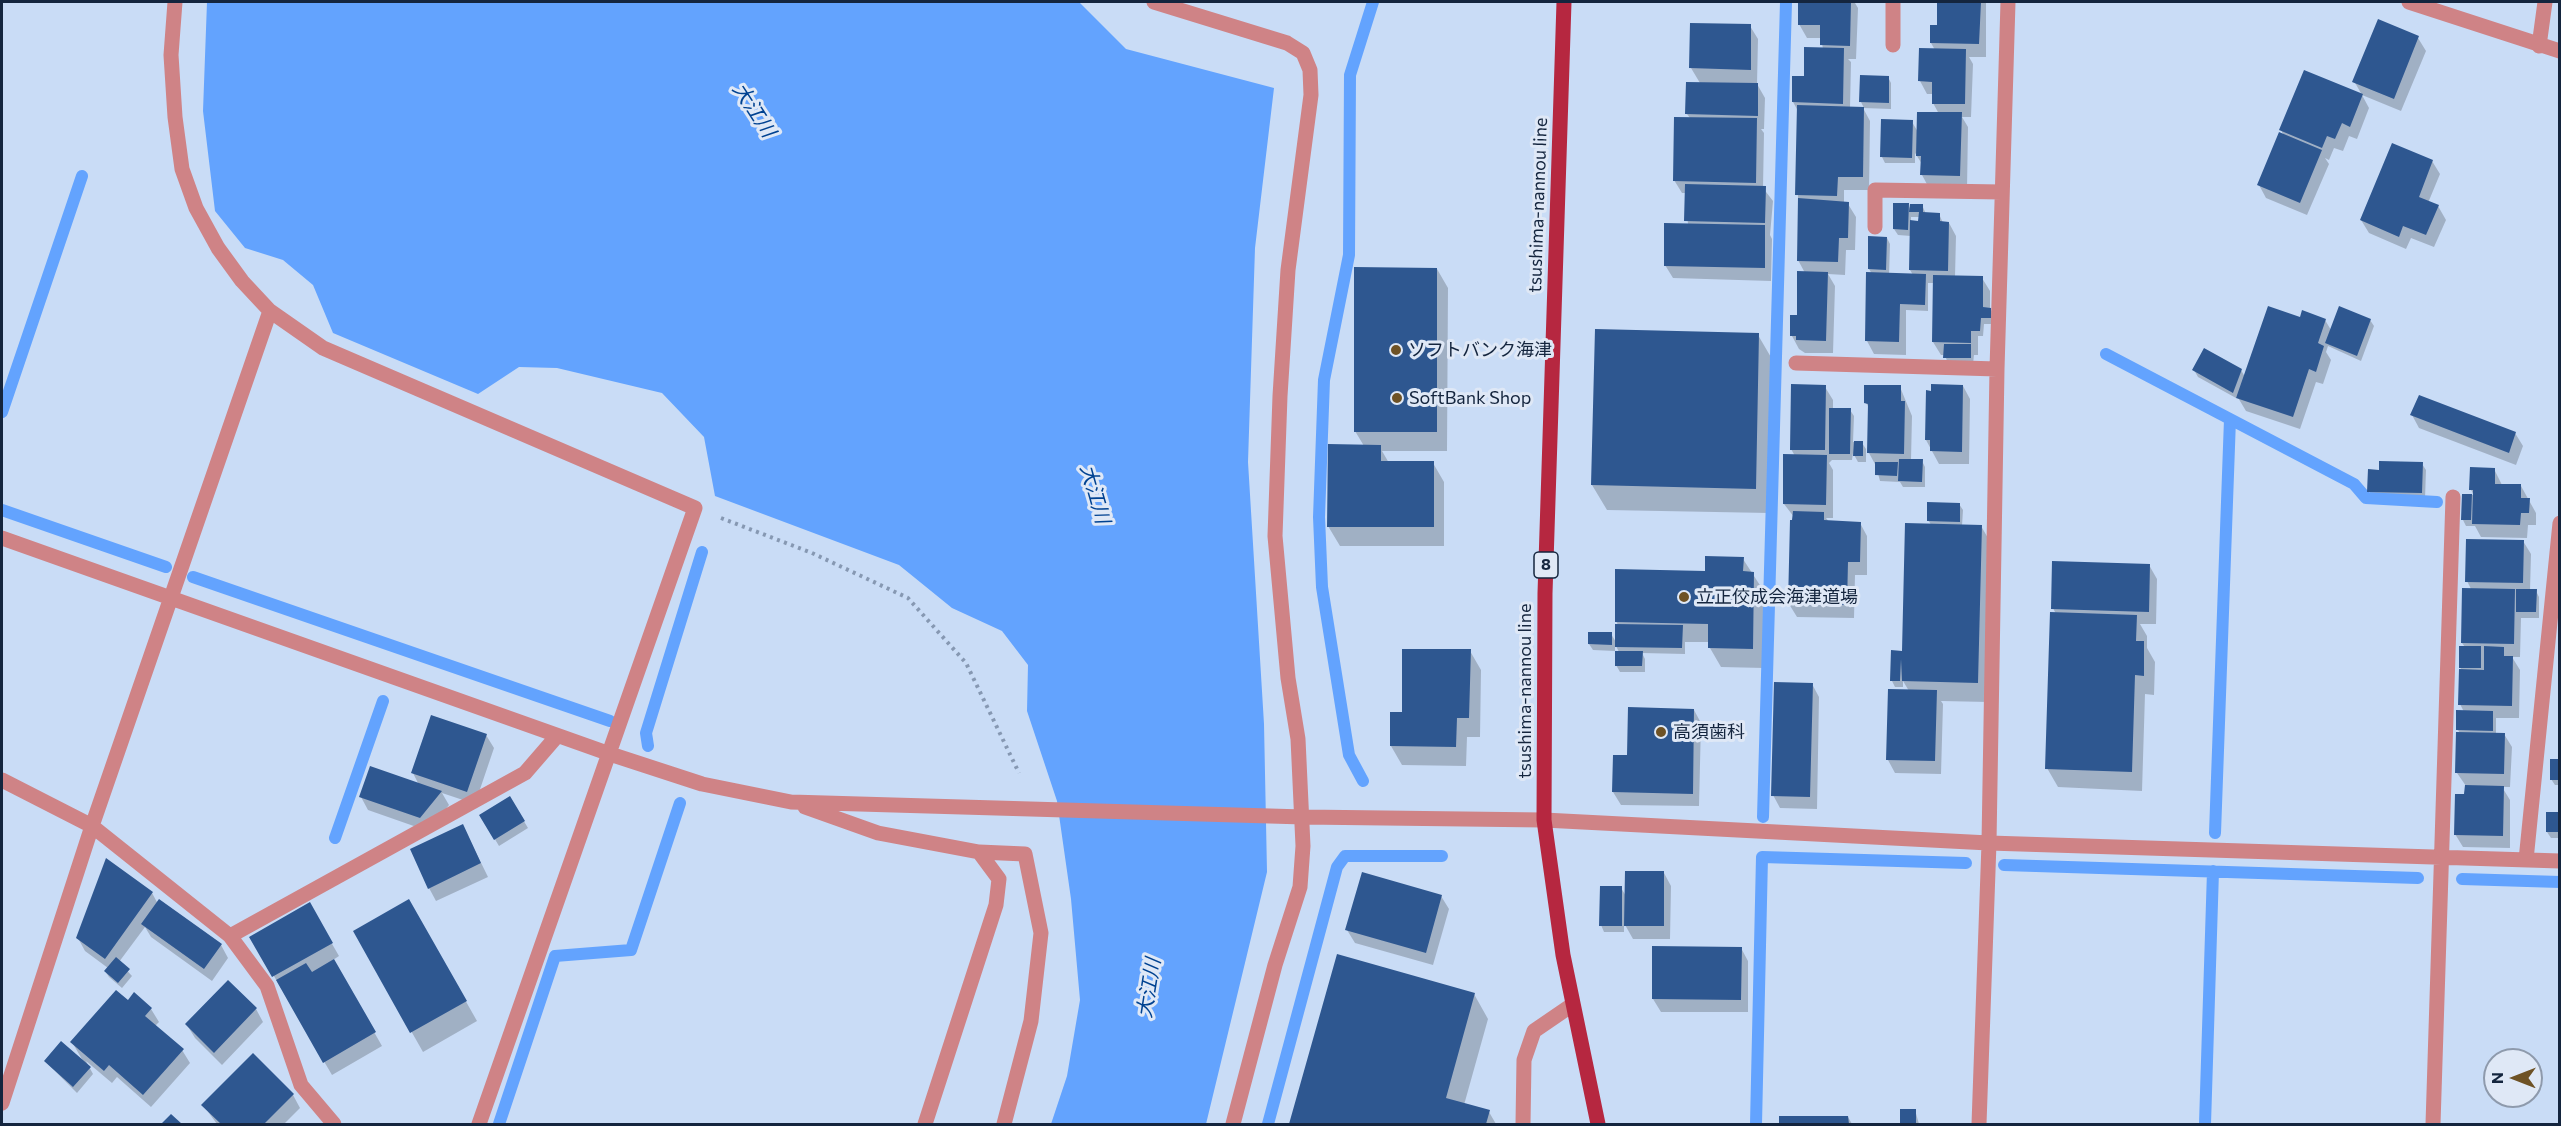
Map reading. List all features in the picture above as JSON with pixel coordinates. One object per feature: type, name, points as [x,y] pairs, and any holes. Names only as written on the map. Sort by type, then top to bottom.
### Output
[{"type":"main road","name":"tsushima-nannou line","points":[[1564,2],[1545,605],[1544,820],[1572,1005],[1598,1125]]},
{"type":"street","points":[[175,2],[171,55],[175,117],[182,169],[196,208],[218,248],[242,281],[270,311],[323,348],[695,508],[479,1125]]},
{"type":"street","points":[[1154,2],[1287,43],[1303,53],[1310,70],[1311,95],[1288,270],[1280,396],[1275,536],[1288,678],[1298,739],[1304,817],[1300,887],[1275,965],[1233,1125]]},
{"type":"street","points":[[1893,2],[1893,45]]},
{"type":"street","points":[[1980,1125],[1989,843],[1997,369],[2008,2]]},
{"type":"street","points":[[2409,2],[2559,51]]},
{"type":"street","points":[[2539,46],[2545,2]]},
{"type":"street","points":[[1875,227],[1875,190],[2002,192]]},
{"type":"street","points":[[2,1103],[92,826],[270,311]]},
{"type":"street","points":[[1796,363],[1997,369]]},
{"type":"street","points":[[2433,1125],[2453,497]]},
{"type":"street","points":[[2526,860],[2559,523]]},
{"type":"street","points":[[2,538],[170,600],[557,736],[702,784],[791,802],[878,833],[979,852],[1025,854],[1041,933],[1031,1021],[1004,1125]]},
{"type":"street","points":[[230,936],[525,773],[557,736]]},
{"type":"street","points":[[2,780],[92,826],[230,936],[267,986],[301,1085],[334,1125]]},
{"type":"street","points":[[791,802],[1304,817],[1544,820],[1989,843],[2559,861]]},
{"type":"street","points":[[925,1125],[996,905],[999,879],[979,852]]},
{"type":"street","points":[[1522,1125],[1524,1060],[1534,1031],[1572,1005]]},
{"type":"path","points":[[695,508],[812,553],[908,598],[966,663],[1020,773]]},
{"type":"water","name":"大江川","points":[[207,2],[1079,2],[1126,49],[1274,88],[1255,248],[1248,462],[1264,724],[1267,872],[1206,1124],[1051,1124],[1067,1076],[1080,1000],[1071,899],[1057,801],[1027,711],[1028,665],[1002,631],[952,608],[899,565],[715,496],[704,437],[662,393],[557,368],[519,367],[478,394],[333,333],[313,285],[283,260],[245,248],[215,211],[203,111]]},
{"type":"building","points":[[1798,2],[1851,2],[1850,46],[1820,45],[1820,25],[1798,25]]},
{"type":"building","points":[[1937,2],[1981,2],[1979,44],[1930,43],[1930,25],[1937,25]]},
{"type":"building","points":[[2378,19],[2419,36],[2394,99],[2352,82]]},
{"type":"building","points":[[1690,23],[1751,24],[1751,70],[1689,68]]},
{"type":"building","points":[[1804,47],[1844,48],[1843,104],[1792,102],[1792,76],[1804,76]]},
{"type":"building","points":[[1919,48],[1966,49],[1965,104],[1932,104],[1932,82],[1918,81]]},
{"type":"building","points":[[2304,70],[2363,94],[2350,127],[2342,123],[2335,139],[2327,136],[2322,148],[2279,130]]},
{"type":"building","points":[[1860,75],[1889,76],[1889,103],[1859,102]]},
{"type":"building","points":[[1686,82],[1758,83],[1758,116],[1685,114]]},
{"type":"building","points":[[1797,105],[1864,107],[1863,177],[1838,177],[1837,196],[1795,195]]},
{"type":"building","points":[[1917,112],[1962,112],[1960,176],[1920,175],[1921,156],[1916,156]]},
{"type":"building","points":[[1674,117],[1757,118],[1756,183],[1673,181]]},
{"type":"building","points":[[1881,119],[1913,120],[1912,158],[1880,157]]},
{"type":"building","points":[[2279,132],[2322,150],[2300,203],[2257,185]]},
{"type":"building","points":[[2392,143],[2433,160],[2419,197],[2439,205],[2426,235],[2403,226],[2399,237],[2360,220]]},
{"type":"building","points":[[1685,184],[1766,186],[1765,223],[1684,221]]},
{"type":"building","points":[[1798,198],[1849,202],[1848,238],[1839,238],[1838,262],[1797,261]]},
{"type":"building","points":[[1893,203],[1909,203],[1908,230],[1893,229]]},
{"type":"building","points":[[1910,204],[1923,204],[1923,212],[1940,213],[1940,221],[1949,222],[1948,271],[1909,270],[1910,220],[1918,221],[1919,212],[1909,212]]},
{"type":"building","points":[[1664,223],[1765,225],[1765,268],[1664,266]]},
{"type":"building","points":[[1868,236],[1887,237],[1886,270],[1868,269]]},
{"type":"building","name":"ソフトバンク海津","points":[[1354,267],[1437,268],[1437,432],[1354,432]]},
{"type":"building","points":[[1797,271],[1828,272],[1826,341],[1796,340],[1796,336],[1790,336],[1790,315],[1797,315]]},
{"type":"building","points":[[1866,272],[1926,274],[1925,305],[1900,304],[1899,342],[1865,341]]},
{"type":"building","points":[[1933,275],[1983,276],[1983,307],[1991,308],[1991,318],[1981,318],[1980,331],[1971,331],[1971,343],[1932,342]]},
{"type":"building","points":[[2268,306],[2300,317],[2302,310],[2326,319],[2318,343],[2324,346],[2316,372],[2309,369],[2293,417],[2236,398]]},
{"type":"building","points":[[2339,306],[2371,319],[2357,356],[2325,343]]},
{"type":"building","points":[[1595,329],[1759,333],[1756,489],[1591,485]]},
{"type":"building","points":[[1944,344],[1971,344],[1971,358],[1943,358]]},
{"type":"building","points":[[2204,348],[2242,369],[2233,393],[2192,370]]},
{"type":"building","points":[[1791,384],[1826,385],[1825,450],[1790,450]]},
{"type":"building","points":[[1931,384],[1963,385],[1962,452],[1930,451],[1930,440],[1925,440],[1926,390],[1931,391]]},
{"type":"building","points":[[1864,385],[1901,385],[1901,401],[1905,401],[1904,454],[1867,453],[1868,404],[1864,403]]},
{"type":"building","points":[[2419,395],[2516,432],[2509,453],[2410,415]]},
{"type":"building","points":[[1829,408],[1851,408],[1850,454],[1829,454]]},
{"type":"building","points":[[1854,441],[1863,441],[1863,456],[1853,456]]},
{"type":"building","points":[[1328,444],[1381,445],[1381,461],[1434,461],[1434,527],[1327,527]]},
{"type":"building","points":[[1783,454],[1827,455],[1826,505],[1783,504]]},
{"type":"building","points":[[1899,459],[1923,459],[1922,482],[1898,481]]},
{"type":"building","points":[[2379,461],[2423,462],[2422,493],[2367,492],[2368,469],[2379,470]]},
{"type":"building","points":[[1875,462],[1898,462],[1897,476],[1875,475]]},
{"type":"building","points":[[2470,467],[2495,468],[2495,484],[2521,484],[2521,498],[2530,498],[2529,513],[2521,513],[2520,525],[2472,524],[2473,490],[2469,490]]},
{"type":"building","points":[[2462,494],[2472,494],[2471,520],[2461,520]]},
{"type":"building","points":[[1927,502],[1960,503],[1960,522],[1927,521]]},
{"type":"building","points":[[1793,511],[1824,512],[1824,520],[1861,522],[1860,562],[1848,562],[1847,605],[1788,604],[1790,520],[1792,520]]},
{"type":"building","points":[[1905,523],[1982,525],[1978,683],[1902,681],[1901,659],[1900,681],[1890,681],[1891,650],[1902,651]]},
{"type":"building","points":[[2466,539],[2524,540],[2523,583],[2465,582]]},
{"type":"building","name":"立正佼成会海津道場","points":[[1705,556],[1744,557],[1743,571],[1754,572],[1753,649],[1708,648],[1708,624],[1615,622],[1615,569],[1705,571]]},
{"type":"building","points":[[2052,561],[2150,564],[2149,612],[2051,609]]},
{"type":"building","points":[[2462,588],[2515,589],[2514,644],[2461,643]]},
{"type":"building","points":[[2516,589],[2537,589],[2536,612],[2516,612]]},
{"type":"building","points":[[2050,612],[2137,615],[2136,641],[2144,641],[2144,676],[2135,675],[2132,772],[2045,769]]},
{"type":"building","points":[[1615,624],[1683,625],[1682,648],[1615,647]]},
{"type":"building","points":[[1588,632],[1612,632],[1612,645],[1588,644]]},
{"type":"building","points":[[2459,646],[2481,646],[2481,668],[2459,668]]},
{"type":"building","points":[[2484,646],[2504,647],[2504,656],[2513,656],[2512,706],[2458,705],[2459,669],[2484,670]]},
{"type":"building","points":[[1402,649],[1471,649],[1469,718],[1457,718],[1456,747],[1390,746],[1390,712],[1402,712]]},
{"type":"building","points":[[1615,651],[1643,651],[1642,666],[1615,666]]},
{"type":"building","points":[[1774,682],[1813,683],[1810,797],[1771,796]]},
{"type":"building","points":[[1888,689],[1937,690],[1935,761],[1886,760]]},
{"type":"building","name":"高須歯科","points":[[1628,707],[1694,709],[1693,794],[1612,792],[1613,755],[1627,755]]},
{"type":"building","points":[[2456,710],[2493,711],[2493,731],[2456,730]]},
{"type":"building","points":[[431,715],[487,734],[467,792],[411,773]]},
{"type":"building","points":[[2456,732],[2505,733],[2504,774],[2455,773]]},
{"type":"building","points":[[2550,759],[2560,759],[2560,780],[2550,780]]},
{"type":"building","points":[[370,766],[442,791],[420,818],[359,797]]},
{"type":"building","points":[[2465,785],[2504,786],[2503,836],[2454,835],[2455,794],[2464,794]]},
{"type":"building","points":[[510,796],[525,821],[494,840],[479,815]]},
{"type":"building","points":[[2546,812],[2560,812],[2560,832],[2546,832]]},
{"type":"building","points":[[463,824],[481,863],[428,889],[410,849]]},
{"type":"building","points":[[106,858],[153,892],[105,959],[76,938]]},
{"type":"building","points":[[1625,871],[1664,871],[1664,926],[1624,926]]},
{"type":"building","points":[[1362,872],[1442,895],[1426,953],[1345,930]]},
{"type":"building","points":[[1600,886],[1622,886],[1622,926],[1599,926]]},
{"type":"building","points":[[159,899],[222,944],[204,969],[141,924]]},
{"type":"building","points":[[409,899],[467,1001],[410,1033],[353,931]]},
{"type":"building","points":[[310,902],[333,943],[272,977],[249,937]]},
{"type":"building","points":[[1652,946],[1742,947],[1741,1000],[1652,999]]},
{"type":"building","points":[[1337,954],[1475,993],[1446,1098],[1490,1110],[1486,1124],[1289,1124]]},
{"type":"building","points":[[116,957],[130,969],[118,983],[104,971]]},
{"type":"building","points":[[334,959],[376,1032],[323,1063],[276,980],[306,963],[312,972]]},
{"type":"building","points":[[228,980],[257,1008],[214,1053],[185,1024]]},
{"type":"building","points":[[116,990],[128,1000],[134,992],[152,1008],[145,1016],[184,1049],[143,1095],[109,1065],[104,1071],[70,1042]]},
{"type":"building","points":[[61,1041],[91,1067],[73,1087],[44,1061]]},
{"type":"building","points":[[253,1053],[294,1094],[264,1124],[221,1124],[201,1105]]},
{"type":"building","points":[[1900,1109],[1916,1109],[1916,1124],[1900,1124]]},
{"type":"building","points":[[171,1114],[182,1124],[161,1124]]},
{"type":"building","points":[[1779,1116],[1848,1116],[1849,1124],[1779,1124]]},
{"type":"waterway","points":[[1363,781],[1349,755],[1322,587],[1319,517],[1324,380],[1349,255],[1350,75],[1373,2]]},
{"type":"waterway","points":[[1763,817],[1786,2]]},
{"type":"waterway","points":[[2,412],[82,176]]},
{"type":"waterway","points":[[2106,354],[2230,419],[2215,833]]},
{"type":"waterway","points":[[2230,419],[2354,484],[2366,498],[2437,502]]},
{"type":"waterway","points":[[2,510],[166,567]]},
{"type":"waterway","points":[[648,746],[646,733],[702,552]]},
{"type":"waterway","points":[[193,577],[610,721]]},
{"type":"waterway","points":[[335,838],[383,701]]},
{"type":"waterway","points":[[499,1124],[555,956],[631,950],[680,803]]},
{"type":"waterway","points":[[1268,1124],[1337,867],[1345,856],[1442,856]]},
{"type":"waterway","points":[[1756,1124],[1762,857],[1966,863]]},
{"type":"waterway","points":[[2004,865],[2418,878]]},
{"type":"waterway","points":[[2205,1124],[2213,871]]},
{"type":"waterway","points":[[2462,879],[2560,882]]},
{"type":"place","name":"ソフトバンク海津","points":[[1396,350]]},
{"type":"place","name":"SoftBank Shop","points":[[1397,398]]},
{"type":"place","name":"立正佼成会海津道場","points":[[1684,597]]},
{"type":"place","name":"高須歯科","points":[[1661,732]]}]
